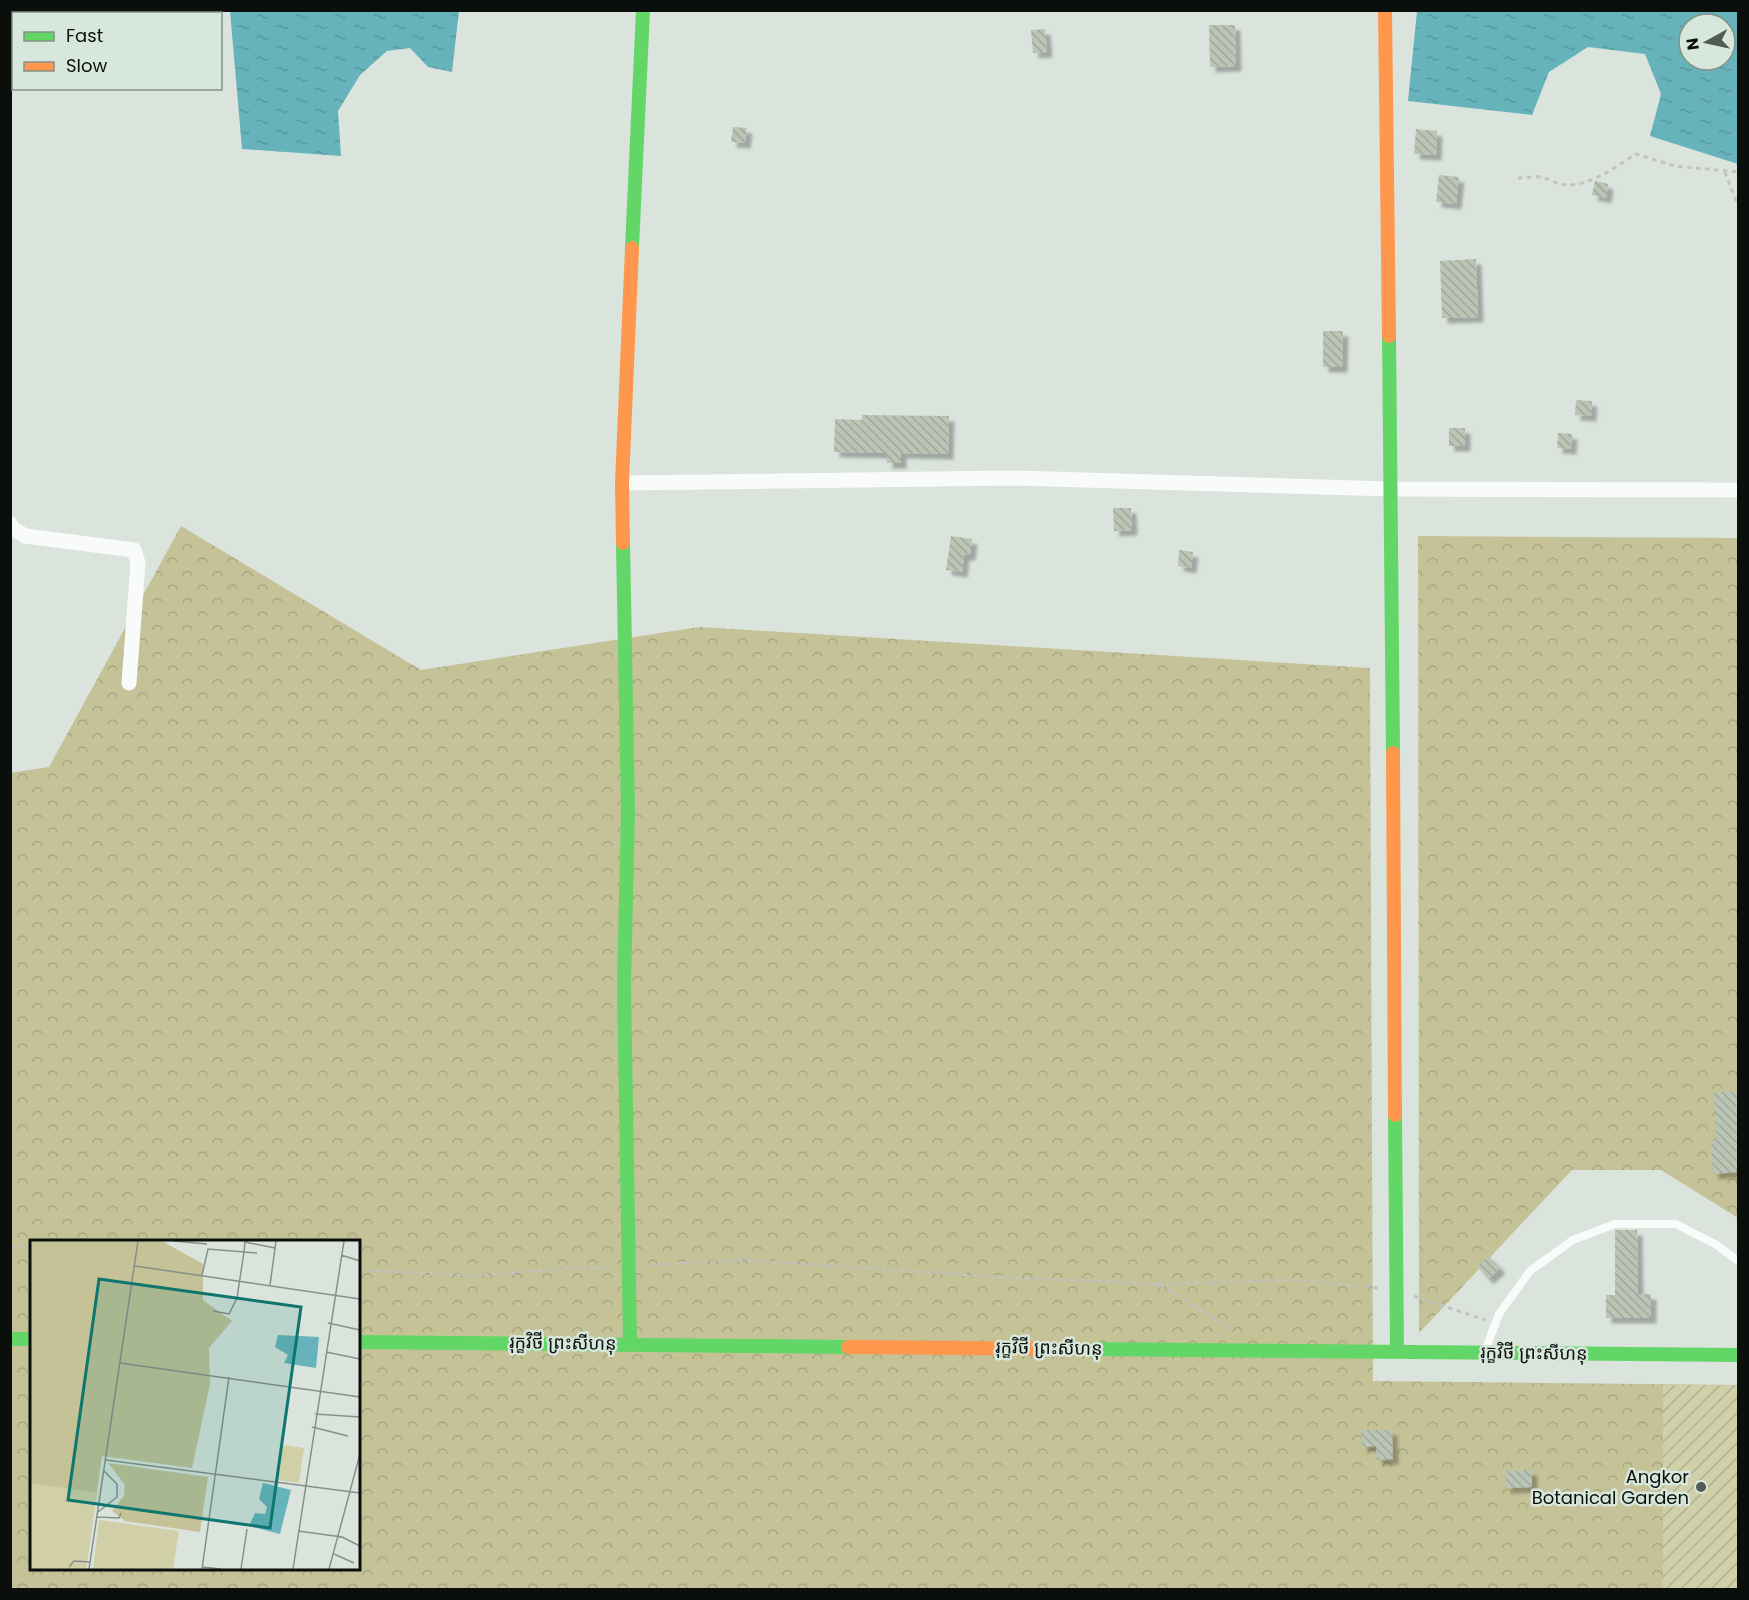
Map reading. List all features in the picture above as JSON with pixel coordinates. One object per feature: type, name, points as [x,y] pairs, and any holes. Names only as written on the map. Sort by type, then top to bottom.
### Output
[{"type":"street","points":[[630,1344],[624,985],[628,810],[622,483],[643,10]]},
{"type":"street","points":[[1385,10],[1397,1351]]},
{"type":"street","points":[[622,483],[1013,478],[1391,489],[1738,490]]},
{"type":"street","points":[[10,523],[12,528],[25,536],[134,550],[138,563],[129,683]]},
{"type":"street","points":[[10,1339],[30,1339]]},
{"type":"street","name":"រុក្ខវិថី ព្រះសីហនុ","points":[[360,1342],[1738,1355]]},
{"type":"lane","points":[[1484,1353],[1498,1314],[1530,1271],[1573,1240],[1615,1224],[1676,1224],[1718,1245],[1738,1262]]},
{"type":"path","points":[[1518,178],[1542,177],[1567,185],[1581,183],[1600,176],[1636,154],[1675,166],[1738,172]]},
{"type":"path","points":[[1725,172],[1738,206]]},
{"type":"path","points":[[10,1247],[30,1246]]},
{"type":"path","points":[[360,1270],[474,1276],[561,1269],[743,1260],[998,1277],[1158,1284],[1292,1280],[1396,1290],[1495,1323]]},
{"type":"path","points":[[1158,1284],[1236,1332]]},
{"type":"green space","points":[[181,526],[421,670],[699,627],[1370,668],[1373,1381],[1738,1385],[1738,1589],[11,1589],[10,773],[49,767]]},
{"type":"green space","points":[[1418,536],[1738,538],[1738,1218],[1661,1170],[1572,1170],[1419,1333]]},
{"type":"shaded area","name":"Angkor Botanical Garden","points":[[1663,1385],[1738,1385],[1738,1589],[1663,1589]]},
{"type":"water","points":[[230,11],[459,11],[452,72],[428,67],[410,48],[387,51],[360,75],[338,111],[341,156],[242,149]]},
{"type":"water","points":[[1417,11],[1738,11],[1738,164],[1650,136],[1661,94],[1645,54],[1588,47],[1549,72],[1532,115],[1408,101]]},
{"type":"building","points":[[1209,25],[1235,25],[1236,66],[1210,67]]},
{"type":"building","points":[[1045,29],[1047,52],[1033,53],[1031,30]]},
{"type":"building","points":[[733,127],[747,128],[745,143],[731,142]]},
{"type":"building","points":[[1416,129],[1437,131],[1436,155],[1414,154]]},
{"type":"building","points":[[1439,175],[1459,177],[1456,204],[1436,202]]},
{"type":"building","points":[[1595,181],[1608,184],[1606,198],[1592,195]]},
{"type":"building","points":[[1476,259],[1478,317],[1442,318],[1440,261]]},
{"type":"building","points":[[1323,331],[1343,331],[1342,367],[1323,367]]},
{"type":"building","points":[[1576,400],[1592,401],[1591,416],[1575,415]]},
{"type":"building","points":[[862,415],[949,416],[948,454],[901,453],[901,463],[887,463],[887,453],[834,452],[835,419],[862,420]]},
{"type":"building","points":[[1449,428],[1465,428],[1465,446],[1449,446]]},
{"type":"building","points":[[1558,433],[1572,434],[1571,449],[1557,448]]},
{"type":"building","points":[[1113,508],[1131,508],[1132,530],[1114,531]]},
{"type":"building","points":[[951,536],[972,539],[970,555],[964,555],[962,572],[946,570]]},
{"type":"building","points":[[1179,550],[1193,552],[1191,568],[1178,566]]},
{"type":"building","points":[[1714,1092],[1738,1092],[1738,1172],[1713,1174],[1711,1141],[1716,1141]]},
{"type":"building","points":[[1615,1230],[1637,1230],[1638,1294],[1651,1294],[1651,1318],[1606,1318],[1606,1295],[1615,1295]]},
{"type":"building","points":[[1489,1256],[1500,1268],[1488,1279],[1477,1266]]},
{"type":"building","points":[[1361,1430],[1392,1430],[1393,1459],[1377,1460],[1376,1446],[1362,1447]]},
{"type":"building","points":[[1532,1470],[1532,1487],[1506,1488],[1506,1471]]},
{"type":"traffic: fast","points":[[632,248],[643,10]]},
{"type":"traffic: fast","points":[[1389,336],[1393,753]]},
{"type":"traffic: fast","points":[[623,543],[628,810],[624,985],[630,1344]]},
{"type":"traffic: fast","points":[[1395,1115],[1397,1351]]},
{"type":"traffic: fast","points":[[10,1339],[30,1339]]},
{"type":"traffic: fast","points":[[360,1342],[848,1347]]},
{"type":"traffic: fast","points":[[1087,1349],[1738,1355]]},
{"type":"traffic: slow","points":[[1385,10],[1389,336]]},
{"type":"traffic: slow","points":[[623,543],[622,483],[632,248]]},
{"type":"traffic: slow","points":[[1393,753],[1395,1115]]},
{"type":"traffic: slow","points":[[848,1347],[1087,1349]]},
{"type":"place","name":"Angkor Botanical Garden","points":[[1701,1487]]}]
